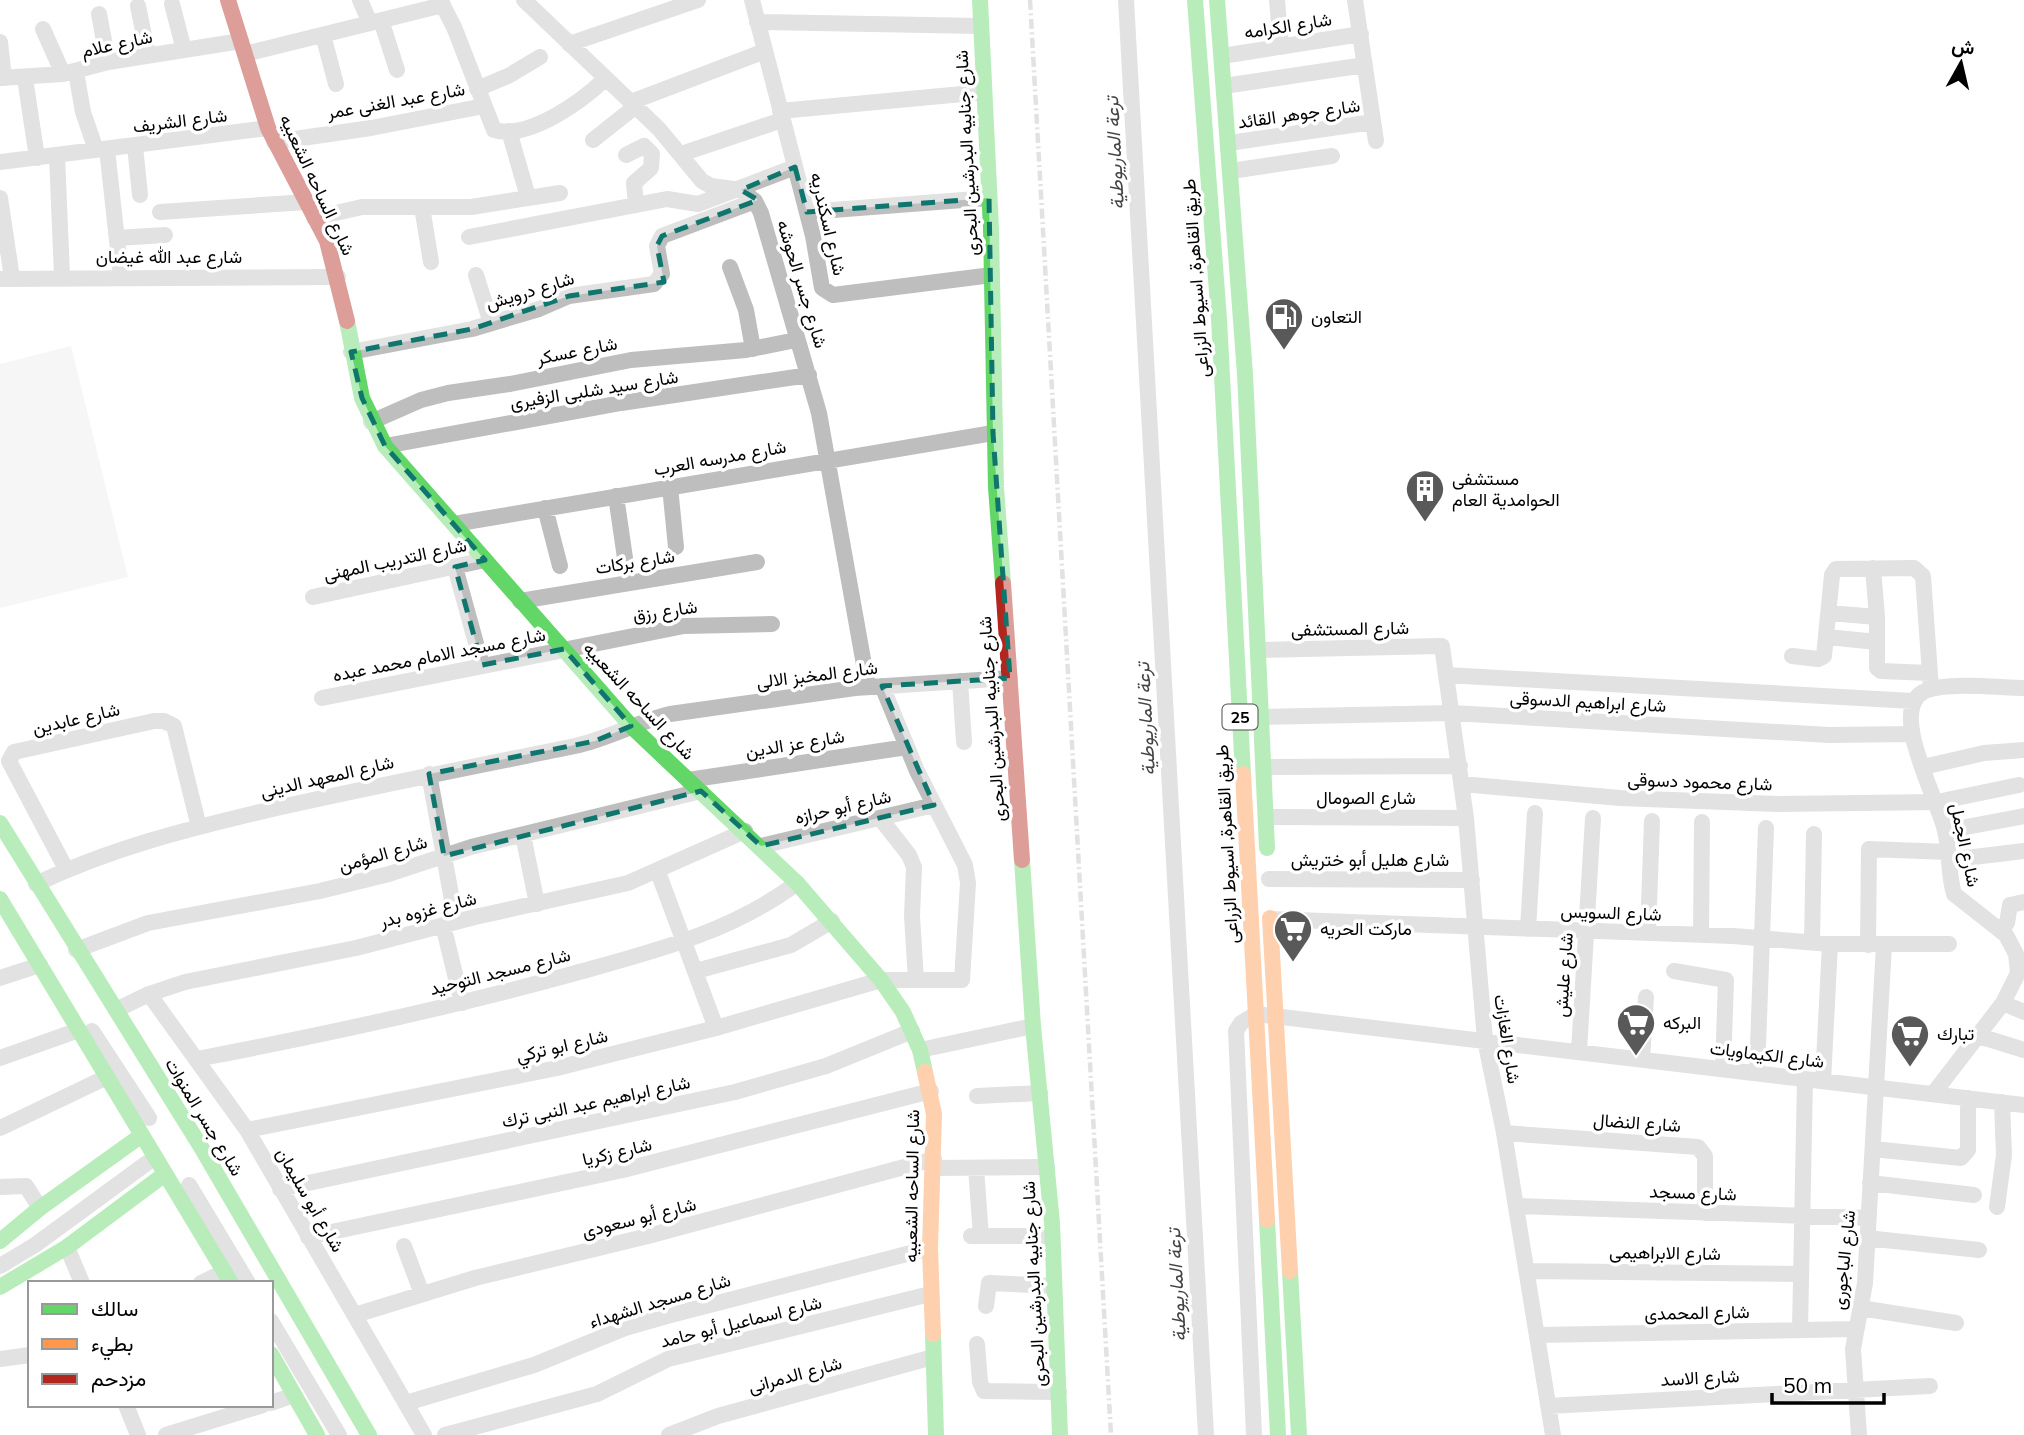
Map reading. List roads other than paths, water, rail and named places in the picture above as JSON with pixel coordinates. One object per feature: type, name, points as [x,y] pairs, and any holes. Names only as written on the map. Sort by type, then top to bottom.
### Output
[{"type":"main road","name":"شارع الساحه الشعبيه","points":[[228,0],[271,135],[327,241],[338,277],[362,398],[371,422],[385,446],[631,726],[761,846],[832,921],[881,980],[912,1031],[931,1091],[933,1164],[930,1294],[935,1435]]},
{"type":"main road","name":"شارع جنابيه البدرشين البحرى","points":[[980,0],[992,275],[993,433],[1033,1026],[1052,1236],[1060,1435]]},
{"type":"main road","name":"طريق القاهرة, اسيوط الزراعى","points":[[1195,0],[1219,319],[1278,1435]]},
{"type":"main road","name":"25","points":[[1217,0],[1231,171],[1299,1435]]},
{"type":"main road","name":"شارع جسر المنوات","points":[[0,823],[76,950],[201,1147],[369,1435]]},
{"type":"main road","points":[[0,899],[228,1278]]},
{"type":"main road","points":[[0,1241],[40,1208],[142,1135]]},
{"type":"main road","points":[[0,1287],[68,1247],[165,1174]]},
{"type":"main road","points":[[273,1358],[317,1435]]},
{"type":"street","points":[[360,0],[376,22],[397,70]]},
{"type":"street","points":[[524,0],[633,104],[706,184],[741,190],[755,201]]},
{"type":"street","points":[[569,44],[698,0]]},
{"type":"street","name":"شارع اسكندريه","points":[[752,0],[807,212],[821,285],[829,294],[992,275]]},
{"type":"street","points":[[1277,0],[1281,47]]},
{"type":"street","points":[[1355,0],[1376,141]]},
{"type":"street","name":"شارع علام","points":[[2,78],[70,73],[108,62],[148,55],[184,50],[243,48],[323,35],[441,2]]},
{"type":"street","points":[[441,2],[494,130],[509,131],[562,112],[605,79]]},
{"type":"street","points":[[172,4],[184,50]]},
{"type":"street","points":[[138,6],[148,55]]},
{"type":"street","points":[[99,14],[108,62]]},
{"type":"street","points":[[757,22],[981,26]]},
{"type":"street","points":[[43,29],[70,73],[83,112],[101,150],[121,277]]},
{"type":"street","name":"شارع الكرامه","points":[[1222,55],[1361,34]]},
{"type":"street","points":[[323,35],[336,84]]},
{"type":"street","points":[[0,42],[2,78]]},
{"type":"street","points":[[593,140],[633,104],[765,51]]},
{"type":"street","points":[[477,89],[540,57]]},
{"type":"street","points":[[1224,86],[1365,65]]},
{"type":"street","points":[[25,78],[37,158]]},
{"type":"street","points":[[681,154],[781,115],[984,92]]},
{"type":"street","name":"شارع عبد الغنى عمر","points":[[271,135],[371,128],[484,106]]},
{"type":"street","name":"شارع جوهر القائد","points":[[1229,143],[1373,122]]},
{"type":"street","points":[[509,131],[528,197]]},
{"type":"street","name":"شارع الشريف","points":[[0,162],[135,146],[271,135]]},
{"type":"street","points":[[135,146],[140,195]]},
{"type":"street","points":[[626,155],[644,146],[652,154],[650,168],[634,183],[636,205]]},
{"type":"street","points":[[57,155],[62,276]]},
{"type":"street","points":[[1231,171],[1332,156]]},
{"type":"street","points":[[469,237],[672,199],[694,205],[741,190],[795,167]]},
{"type":"street","points":[[314,218],[362,207],[471,207],[560,193]]},
{"type":"street","points":[[0,198],[6,278]]},
{"type":"street","points":[[807,212],[989,198]]},
{"type":"street","name":"شارع درويش","points":[[351,352],[429,339],[540,309],[569,296],[654,284],[662,274],[657,246],[662,236],[755,201]]},
{"type":"street","name":"شارع جسر الحوشه","points":[[755,201],[786,292],[796,340],[809,374],[875,686],[958,848],[967,874],[963,977],[960,980],[881,980]]},
{"type":"street","points":[[160,212],[306,202]]},
{"type":"street","points":[[422,207],[431,262]]},
{"type":"street","points":[[117,239],[165,235]]},
{"type":"street","points":[[730,267],[746,310],[753,349]]},
{"type":"street","points":[[476,275],[491,323]]},
{"type":"street","name":"شارع عبد الله غيضان","points":[[6,278],[338,277]]},
{"type":"street","name":"شارع عسكر","points":[[371,422],[412,403],[448,393],[504,386],[631,360],[753,349],[796,340]]},
{"type":"street","name":"شارع سيد شلبى الزفيرى","points":[[385,446],[621,403],[809,374]]},
{"type":"street","name":"شارع مدرسه العرب","points":[[454,524],[993,433]]},
{"type":"street","points":[[670,486],[676,547]]},
{"type":"street","points":[[616,496],[625,558]]},
{"type":"street","points":[[545,508],[560,566]]},
{"type":"street","name":"شارع التدريب المهنى","points":[[313,597],[485,560]]},
{"type":"street","name":"شارع بركات","points":[[520,601],[757,562]]},
{"type":"street","points":[[455,567],[482,665]]},
{"type":"street","points":[[1873,568],[1877,617],[1876,667],[1879,671],[1930,681],[2024,688]]},
{"type":"street","points":[[1446,675],[1913,701],[1930,681],[1923,576],[1920,571],[1836,569],[1832,575],[1826,653],[1820,659],[1792,656]]},
{"type":"street","points":[[1829,613],[1877,617]]},
{"type":"street","name":"شارع رزق","points":[[564,649],[684,626],[772,624]]},
{"type":"street","points":[[1827,637],[1877,642]]},
{"type":"street","name":"شارع المستشفى","points":[[1258,650],[1442,646]]},
{"type":"street","name":"شارع الغازات","points":[[1442,646],[1466,818],[1485,1040],[1517,1206],[1553,1435]]},
{"type":"street","name":"شارع مسجد الامام محمد عبده","points":[[322,698],[564,649]]},
{"type":"street","name":"شارع المخبز الالى","points":[[631,726],[680,712],[875,686],[1010,678]]},
{"type":"street","points":[[960,681],[964,742]]},
{"type":"street","name":"شارع الجمل","points":[[1913,701],[1911,734],[1945,831],[1954,894],[2000,929],[2021,964],[2017,980],[2003,1003],[1933,1094]]},
{"type":"street","name":"شارع ابراهيم الدسوقى","points":[[1261,717],[1452,713],[1829,735],[1911,734]]},
{"type":"street","name":"شارع عابدين","points":[[66,869],[9,761],[13,752],[154,721],[168,723],[174,726],[199,827]]},
{"type":"street","name":"شارع المعهد الدينى","points":[[36,884],[117,849],[199,827],[429,774],[595,741],[631,726]]},
{"type":"street","name":"شارع عز الدين","points":[[688,780],[907,747]]},
{"type":"street","points":[[1923,767],[1984,753],[2024,750]]},
{"type":"street","points":[[1264,767],[1460,766]]},
{"type":"street","points":[[429,774],[444,856],[449,923],[462,1003]]},
{"type":"street","name":"شارع محمود دسوقى","points":[[1462,784],[1699,802],[1937,802],[2019,785]]},
{"type":"street","name":"شارع المؤمن","points":[[76,950],[149,923],[320,891],[523,835],[701,791]]},
{"type":"street","name":"شارع أبو حرازه","points":[[761,846],[934,805]]},
{"type":"street","points":[[1528,929],[1535,813]]},
{"type":"street","points":[[1945,831],[2024,816]]},
{"type":"street","name":"شارع الصومال","points":[[1266,817],[1466,818]]},
{"type":"street","points":[[880,818],[909,855],[914,867],[912,916],[916,980]]},
{"type":"street","name":"شارع عليش","points":[[1578,1051],[1593,818]]},
{"type":"street","points":[[1648,933],[1652,821]]},
{"type":"street","points":[[1700,935],[1702,822]]},
{"type":"street","points":[[1757,1073],[1766,828]]},
{"type":"street","name":"شارع غزوه بدر","points":[[116,1010],[149,994],[185,982],[356,948],[449,923],[628,883],[658,872],[745,831]]},
{"type":"street","points":[[1812,942],[1814,834]]},
{"type":"street","points":[[523,835],[537,904]]},
{"type":"street","name":"شارع الباجورى","points":[[1859,1435],[1854,1390],[1855,1329],[1860,1308],[1878,1088],[1876,945],[1869,849],[1949,856]]},
{"type":"street","points":[[1949,856],[2024,851]]},
{"type":"street","points":[[658,872],[716,1028]]},
{"type":"street","name":"شارع هليل أبو ختريش","points":[[1269,899],[1472,880]]},
{"type":"street","name":"شارع مسجد التوحيد","points":[[197,1059],[462,1003],[684,941],[744,918],[797,883]]},
{"type":"street","name":"شارع السويس","points":[[1269,899],[1475,927],[1760,937],[1876,945],[1949,944]]},
{"type":"street","points":[[2000,929],[2007,923],[2010,905],[2024,902]]},
{"type":"street","points":[[696,971],[791,945],[832,921]]},
{"type":"street","points":[[1823,1081],[1830,943]]},
{"type":"street","points":[[0,978],[40,965]]},
{"type":"street","points":[[1674,971],[1726,980],[1723,1069]]},
{"type":"street","name":"شارع ابو تركي","points":[[247,1130],[556,1068],[716,1028],[881,980]]},
{"type":"street","name":"شارع أبو سليمان","points":[[149,994],[247,1130],[424,1435]]},
{"type":"street","points":[[1642,1059],[1646,997]]},
{"type":"street","points":[[2003,1003],[2024,1012]]},
{"type":"street","points":[[1254,1435],[1236,1031],[1241,1023],[1256,1014]]},
{"type":"street","name":"شارع الكيماويات","points":[[1256,1014],[2024,1105]]},
{"type":"street","points":[[920,1050],[1033,1026]]},
{"type":"street","points":[[0,1058],[79,1030]]},
{"type":"street","name":"شارع ابراهيم عبد النبى ترك","points":[[280,1189],[734,1092],[826,1066],[912,1031]]},
{"type":"street","points":[[1979,1036],[2024,1050]]},
{"type":"street","points":[[0,1128],[107,1077]]},
{"type":"street","points":[[1800,1330],[1805,1079]]},
{"type":"street","name":"شارع زكريا","points":[[308,1237],[623,1170],[931,1091]]},
{"type":"street","points":[[977,1096],[1040,1093]]},
{"type":"street","points":[[1873,1149],[1961,1158],[1968,1150],[1968,1098]]},
{"type":"street","points":[[1997,1208],[2004,1155],[2002,1102]]},
{"type":"street","name":"شارع النضال","points":[[1504,1133],[1698,1147],[1704,1156],[1705,1213]]},
{"type":"street","name":"شارع أبو سعودى","points":[[355,1315],[422,1294],[933,1164],[976,1168],[1047,1167]]},
{"type":"street","points":[[976,1168],[976,1236],[1052,1236]]},
{"type":"street","points":[[1870,1183],[1974,1195]]},
{"type":"street","points":[[0,1187],[26,1186],[40,1208]]},
{"type":"street","name":"شارع مسجد","points":[[1517,1206],[1867,1218]]},
{"type":"street","points":[[1866,1238],[1979,1250]]},
{"type":"street","points":[[404,1246],[422,1294]]},
{"type":"street","points":[[68,1247],[81,1281]]},
{"type":"street","name":"شارع مسجد الشهداء","points":[[406,1404],[534,1365],[625,1328],[930,1248]]},
{"type":"street","name":"شارع الابراهيمى","points":[[1528,1271],[1801,1274]]},
{"type":"street","points":[[986,1306],[989,1283],[1054,1286]]},
{"type":"street","name":"شارع اسماعيل أبو حامد","points":[[444,1435],[597,1394],[668,1359],[930,1294]]},
{"type":"street","points":[[1860,1308],[1956,1323]]},
{"type":"street","name":"شارع المحمدى","points":[[1539,1335],[1855,1329]]},
{"type":"street","points":[[977,1344],[980,1382],[984,1391],[1059,1392]]},
{"type":"street","points":[[0,1359],[28,1355]]},
{"type":"street","name":"شارع الدمرانى","points":[[669,1435],[718,1416],[933,1357]]},
{"type":"street","name":"شارع الاسد","points":[[1548,1406],[1930,1386]]},
{"type":"street","points":[[273,1402],[294,1395]]},
{"type":"street","points":[[127,1407],[138,1435]]},
{"type":"street","points":[[166,1435],[257,1407]]},
{"type":"waterway","name":"ترعة الماريوطية","points":[[1126,0],[1206,1435]]},
{"type":"waterway","points":[[92,1031],[149,1118]]},
{"type":"waterway","points":[[0,1266],[35,1245],[147,1163]]},
{"type":"waterway","points":[[189,1185],[247,1281]]},
{"type":"waterway","points":[[273,1324],[339,1435]]},
{"type":"railway","points":[[1030,0],[1111,1435]]},
{"type":"place","name":"التعاون","points":[[1284,351]]},
{"type":"place","name":"مستشفى الحوامدية العام","points":[[1425,523]]},
{"type":"place","name":"ماركت الحريه","points":[[1293,963]]},
{"type":"place","name":"البركه","points":[[1636,1057]]},
{"type":"place","name":"تبارك","points":[[1910,1068]]}]
